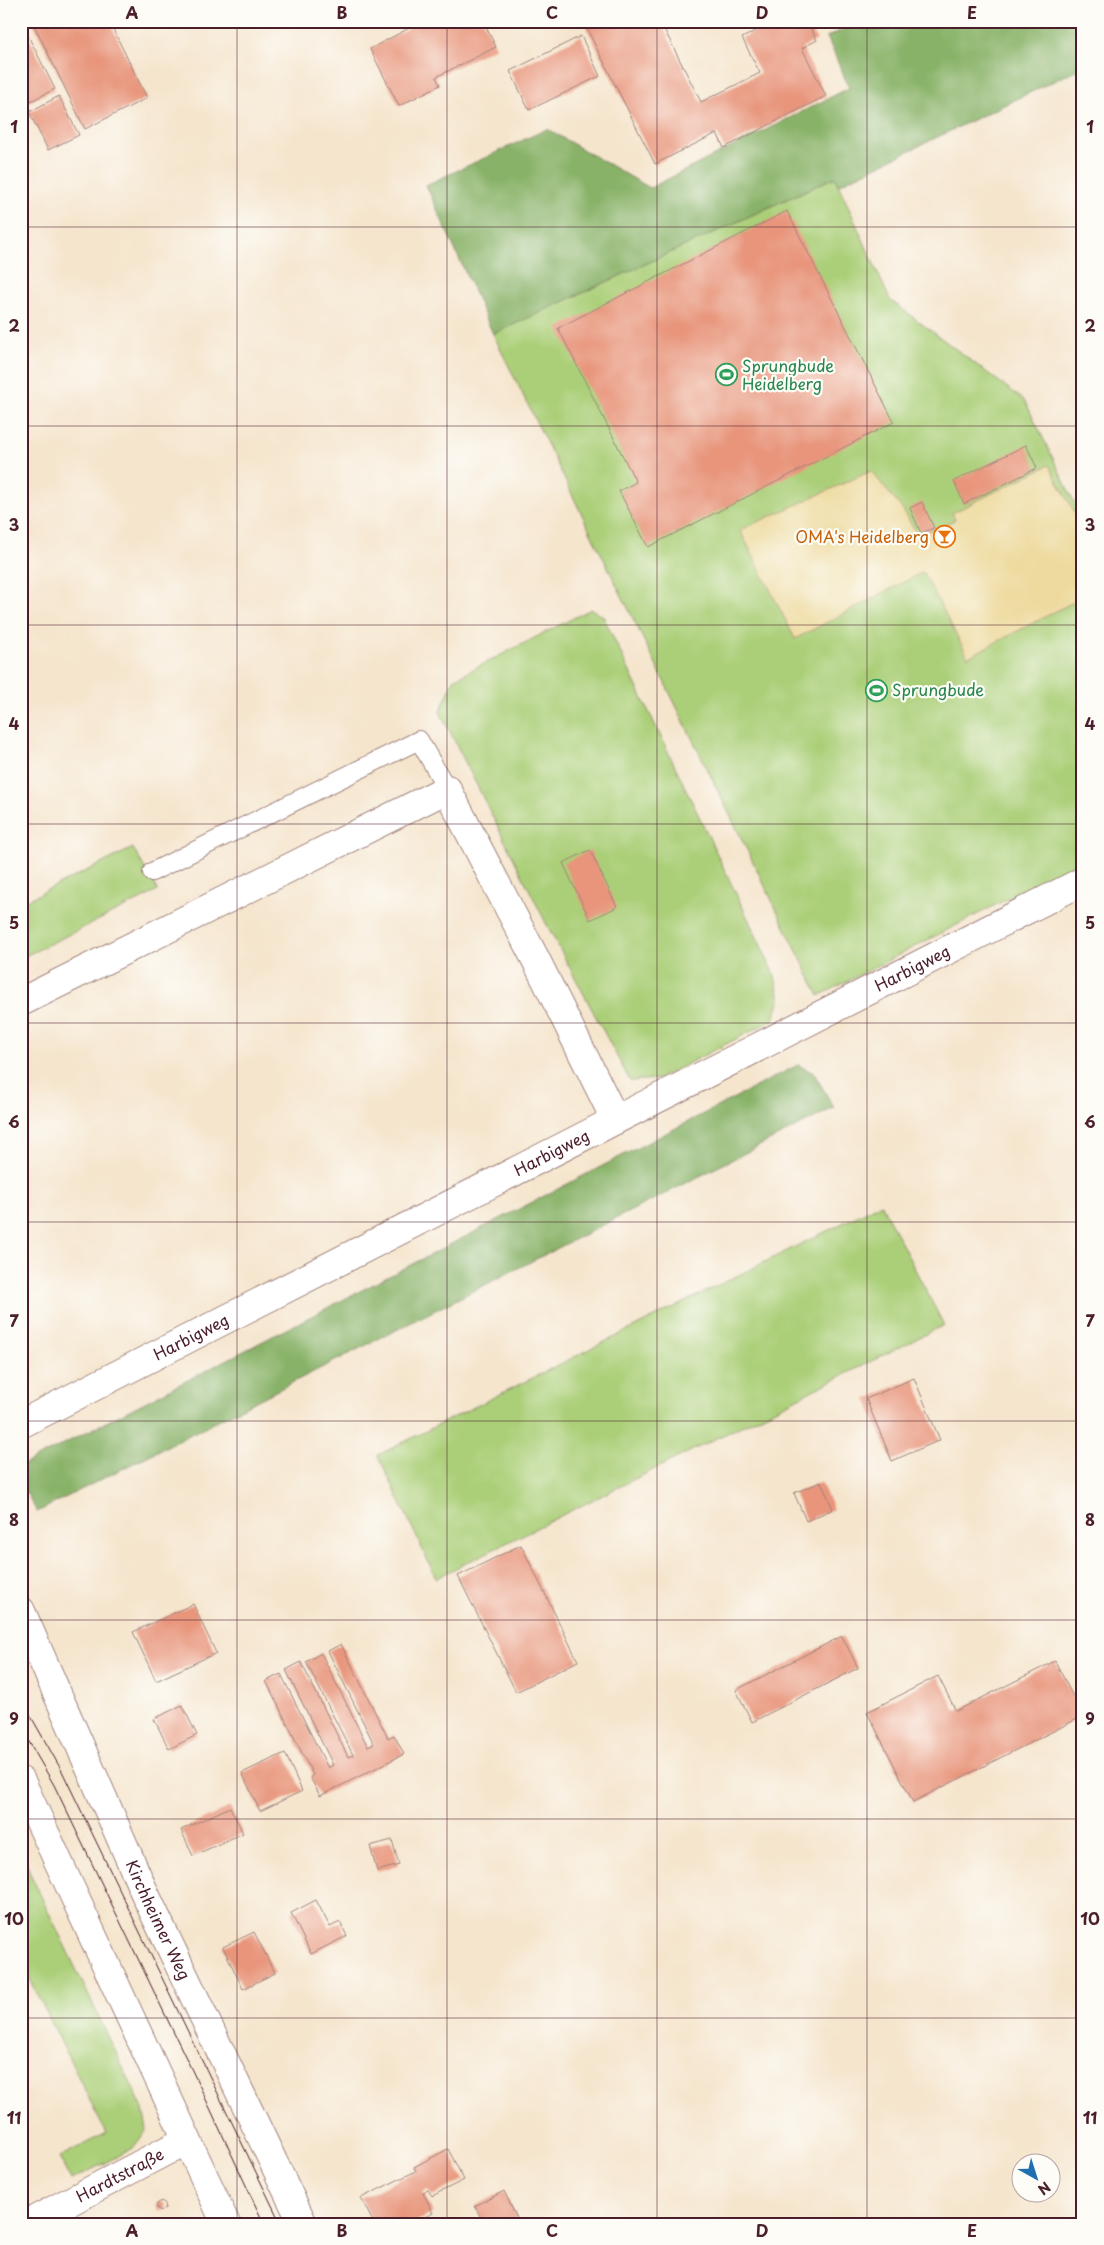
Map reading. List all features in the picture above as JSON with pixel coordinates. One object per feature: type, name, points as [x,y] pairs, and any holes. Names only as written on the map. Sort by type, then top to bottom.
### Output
[{"type":"street","points":[[21,1002],[447,789],[532,951],[615,1119]]},
{"type":"street","name":"Harbigweg","points":[[21,1424],[1083,881]]},
{"type":"street","name":"Kirchheimer Weg","points":[[21,1611],[146,1896],[303,2224]]},
{"type":"street","points":[[21,1781],[226,2224]]},
{"type":"street","name":"Hardtstraße","points":[[27,2224],[187,2140]]},
{"type":"lane","points":[[152,872],[419,740],[447,789]]},
{"type":"green space","points":[[862,21],[1083,21],[1083,67],[838,185],[835,177],[493,334],[426,185],[547,129],[650,188],[849,88],[827,37]]},
{"type":"green space","name":"Sprungbude","points":[[835,177],[890,300],[1025,401],[1083,520],[1083,860],[819,996],[493,334]]},
{"type":"green space","points":[[591,609],[603,616],[763,950],[775,977],[780,999],[773,1020],[658,1079],[630,1081],[546,923],[440,712],[454,679]]},
{"type":"green space","points":[[133,848],[158,891],[21,958],[21,903]]},
{"type":"green space","points":[[798,1065],[814,1073],[834,1108],[37,1512],[21,1483],[21,1466]]},
{"type":"green space","points":[[881,1204],[944,1325],[436,1578],[378,1455]]},
{"type":"green space","points":[[21,1847],[30,1873],[143,2109],[147,2130],[132,2149],[71,2180],[59,2157],[106,2133],[21,1961]]},
{"type":"sand","points":[[1049,465],[1083,528],[1083,597],[968,657],[923,572],[795,639],[740,530],[871,471],[903,510],[918,536],[955,520],[952,513]]},
{"type":"building","points":[[32,21],[109,21],[147,98],[85,129]]},
{"type":"building","points":[[408,21],[483,21],[496,47],[436,77],[440,85],[399,106],[370,49],[411,27]]},
{"type":"building","points":[[583,21],[660,21],[701,102],[760,73],[742,38],[775,21],[807,21],[817,40],[802,48],[826,96],[724,148],[717,133],[655,164]]},
{"type":"building","points":[[21,22],[55,89],[21,106]]},
{"type":"building","points":[[581,36],[600,76],[529,110],[510,71]]},
{"type":"building","points":[[59,96],[79,135],[48,150],[29,112]]},
{"type":"building","name":"Sprungbude Heidelberg","points":[[787,211],[894,422],[648,547],[619,491],[636,482],[558,328]]},
{"type":"building","points":[[1026,445],[1037,468],[964,504],[954,481]]},
{"type":"building","points":[[922,502],[934,528],[921,533],[910,508]]},
{"type":"building","points":[[590,850],[617,907],[590,920],[563,863]]},
{"type":"building","points":[[914,1378],[940,1440],[892,1461],[866,1399]]},
{"type":"building","points":[[821,1482],[833,1509],[806,1521],[794,1493]]},
{"type":"building","points":[[521,1545],[578,1661],[516,1692],[458,1576]]},
{"type":"building","points":[[193,1604],[216,1653],[156,1681],[133,1632]]},
{"type":"building","points":[[842,1636],[858,1668],[752,1722],[736,1690]]},
{"type":"building","points":[[341,1644],[388,1738],[394,1735],[404,1754],[320,1796],[310,1777],[313,1775],[266,1681],[281,1674],[328,1768],[333,1765],[286,1670],[301,1662],[348,1757],[353,1755],[306,1662],[321,1653],[368,1747],[374,1744],[328,1651]]},
{"type":"building","points":[[1055,1661],[1083,1716],[913,1802],[867,1712],[938,1676],[956,1711]]},
{"type":"building","points":[[182,1705],[197,1735],[169,1749],[154,1719]]},
{"type":"building","points":[[285,1753],[302,1791],[260,1811],[242,1773]]},
{"type":"building","points":[[230,1807],[243,1833],[193,1856],[181,1830]]},
{"type":"building","points":[[392,1840],[399,1865],[377,1871],[370,1846]]},
{"type":"building","points":[[316,1900],[330,1927],[340,1922],[347,1936],[311,1954],[291,1913]]},
{"type":"building","points":[[254,1932],[275,1973],[243,1989],[223,1947]]},
{"type":"building","points":[[448,2149],[464,2180],[432,2196],[428,2190],[423,2192],[433,2213],[411,2224],[374,2224],[361,2198],[416,2171],[414,2167]]},
{"type":"building","points":[[504,2191],[517,2218],[506,2224],[484,2224],[475,2206]]},
{"type":"building","points":[[161,2201],[166,2206],[161,2211],[156,2206]]},
{"type":"tram line","points":[[21,1699],[62,1771],[281,2224]]},
{"type":"tram line","points":[[21,1728],[54,1785],[264,2224]]},
{"type":"place","name":"Sprungbude Heidelberg","points":[[726,375]]},
{"type":"place","name":"OMA's Heidelberg","points":[[945,537]]},
{"type":"place","name":"Sprungbude","points":[[876,690]]}]
